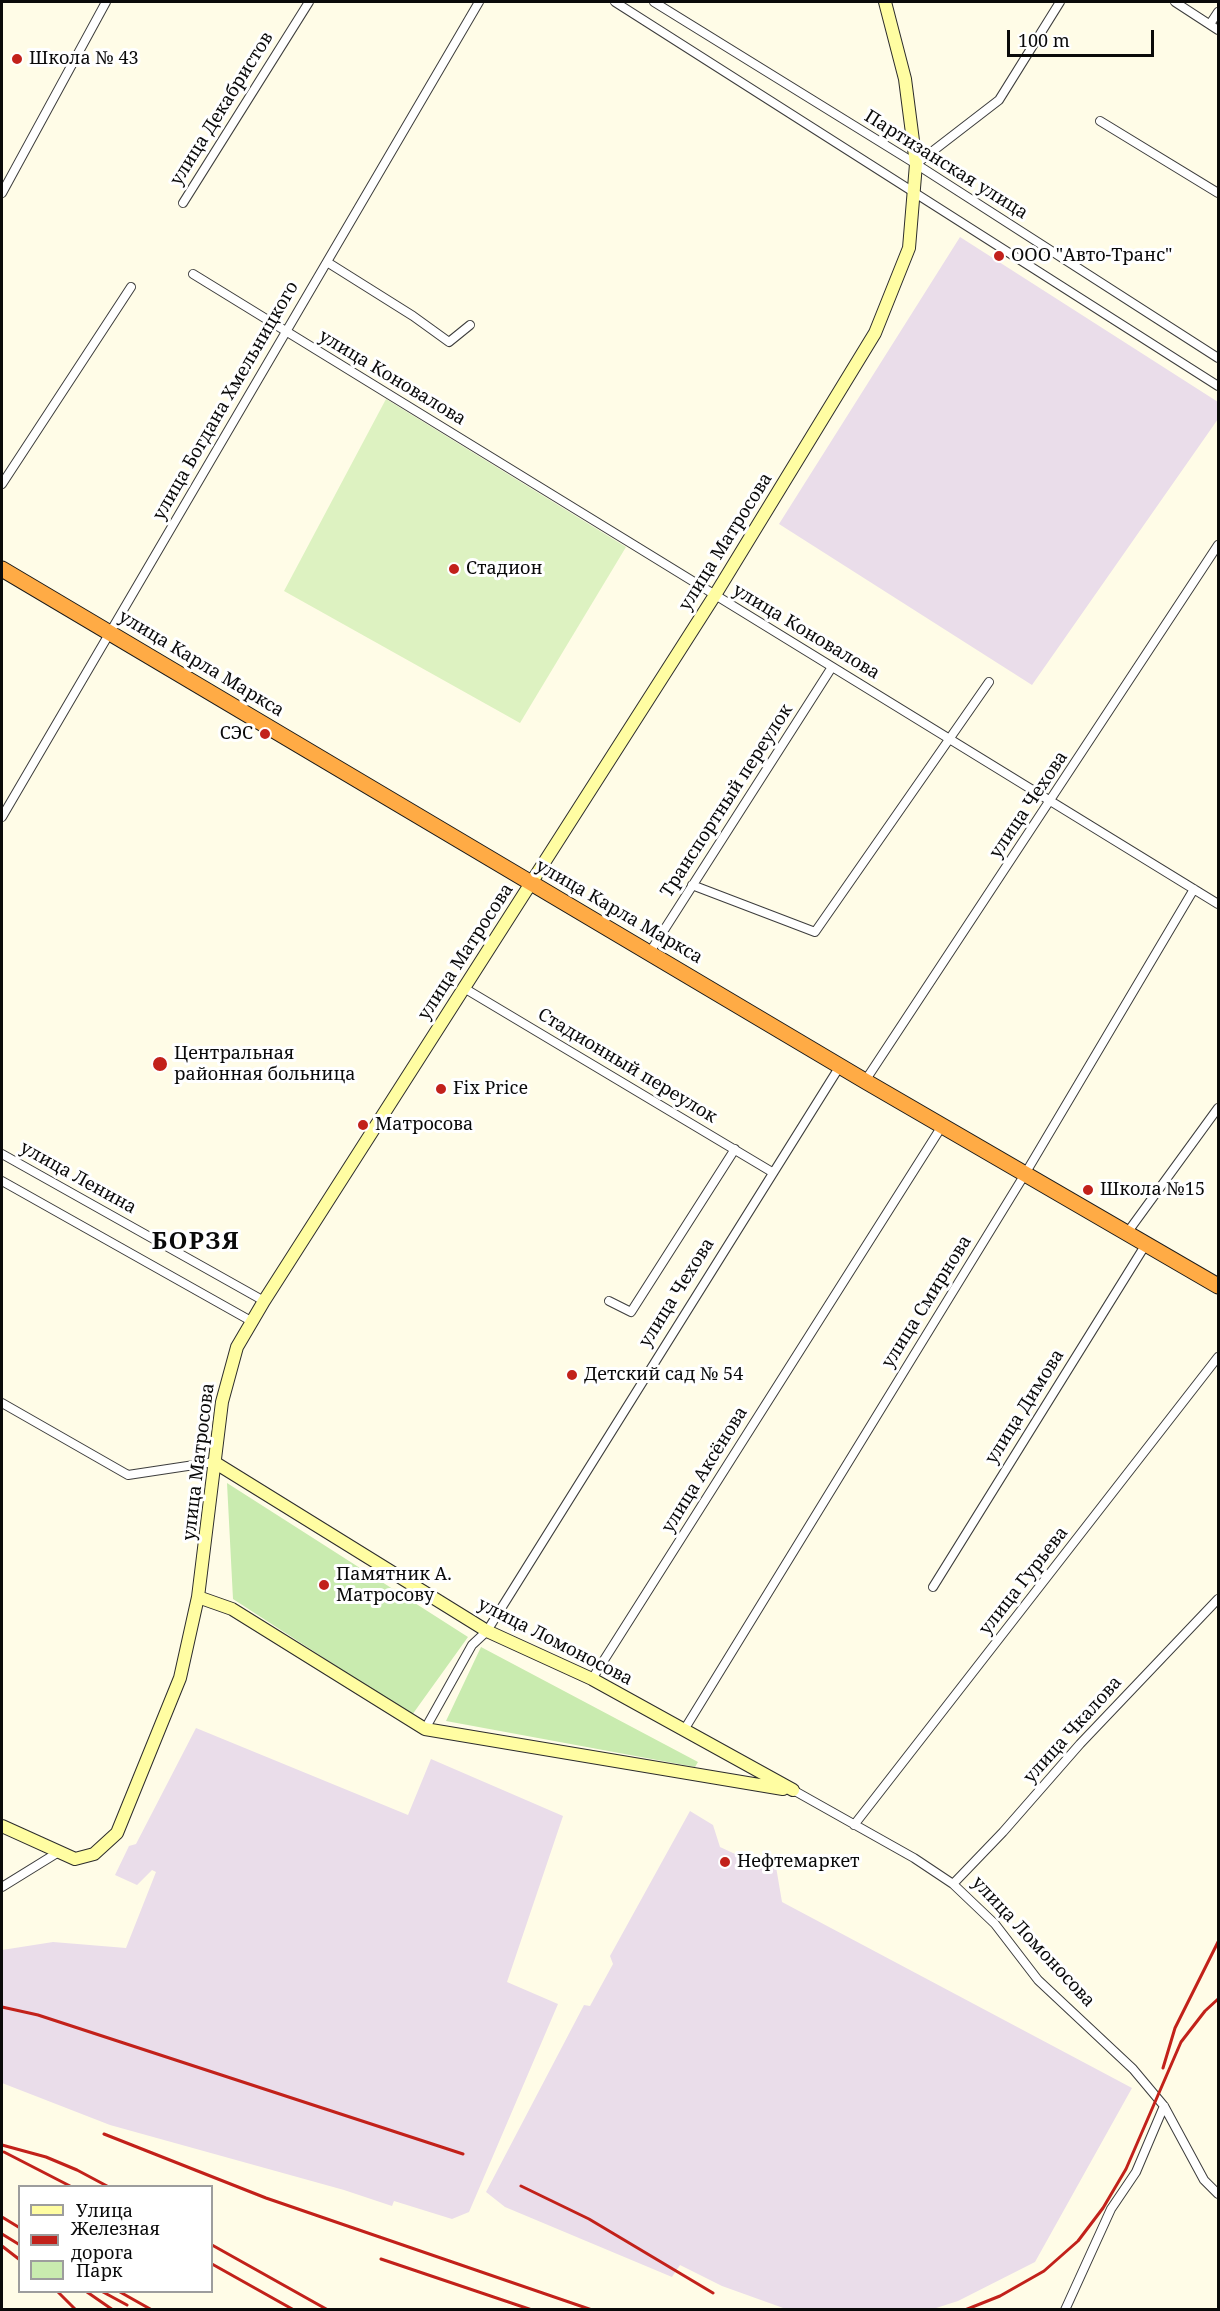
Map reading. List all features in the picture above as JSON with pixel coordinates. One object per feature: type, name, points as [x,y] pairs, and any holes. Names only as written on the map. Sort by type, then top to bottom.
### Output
[{"type":"highway","name":"улица Карла Маркса","points":[[2,569],[865,1081],[1218,1286]]},
{"type":"street","points":[[2,193],[106,2]]},
{"type":"street","name":"улица Декабристов","points":[[183,203],[309,2]]},
{"type":"street","name":"улица Богдана Хмельницкого","points":[[2,817],[479,2]]},
{"type":"street","points":[[615,2],[1218,386]]},
{"type":"street","name":"Партизанская улица","points":[[654,2],[916,164],[1218,358]]},
{"type":"street","name":"улица Матросова","points":[[2,1827],[75,1859],[94,1854],[117,1833],[180,1678],[206,1549],[222,1402],[237,1347],[251,1321],[715,595],[875,333],[909,248],[916,164],[905,79],[885,2]]},
{"type":"street","points":[[916,164],[999,100],[1060,2]]},
{"type":"street","points":[[1175,2],[1218,30]]},
{"type":"street","points":[[1210,24],[1218,12]]},
{"type":"street","points":[[1100,121],[1218,193]]},
{"type":"street","points":[[327,262],[413,316],[449,342],[470,325]]},
{"type":"street","name":"улица Коновалова","points":[[193,274],[1218,904]]},
{"type":"street","points":[[2,484],[131,287]]},
{"type":"street","name":"улица Чехова","points":[[865,1081],[1218,545]]},
{"type":"street","name":"Транспортный переулок","points":[[650,952],[832,667]]},
{"type":"street","points":[[692,885],[815,932],[989,682]]},
{"type":"street","name":"улица Смирнова","points":[[684,1730],[1025,1174],[1194,889]]},
{"type":"street","name":"Стадионный переулок","points":[[464,988],[772,1172]]},
{"type":"street","name":"улица Чехова","points":[[425,1729],[472,1645],[488,1631],[840,1066]]},
{"type":"street","points":[[1127,1233],[1218,1108]]},
{"type":"street","name":"улица Аксёнова","points":[[592,1679],[942,1126]]},
{"type":"street","name":"улица Чехова","points":[[609,1301],[631,1312],[735,1149]]},
{"type":"street","name":"улица Ленина","points":[[2,1154],[264,1301]]},
{"type":"street","points":[[2,1181],[251,1321]]},
{"type":"street","name":"улица Димова","points":[[933,1587],[1146,1244]]},
{"type":"street","name":"улица Гурьева","points":[[854,1825],[1218,1357]]},
{"type":"street","points":[[2,1403],[128,1475],[214,1462]]},
{"type":"street","name":"улица Ломоносова","points":[[214,1462],[488,1631],[592,1679],[914,1858],[953,1884],[995,1924],[1038,1980],[1133,2069],[1164,2106],[1204,2180],[1218,2194]]},
{"type":"street","name":"улица Ломоносова","points":[[198,1597],[232,1610],[425,1729],[793,1791]]},
{"type":"street","name":"улица Чкалова","points":[[953,1884],[1003,1832],[1080,1744],[1218,1599]]},
{"type":"street","points":[[2,1887],[57,1853]]},
{"type":"street","points":[[1065,2310],[1111,2209],[1136,2172],[1164,2106]]},
{"type":"shaded area","points":[[960,237],[1218,402],[1218,419],[1032,685],[779,524]]},
{"type":"shaded area","points":[[196,1728],[408,1815],[431,1759],[563,1816],[507,1982],[558,2004],[469,2212],[452,2219],[394,2201],[392,2206],[344,2190],[110,2125],[2,2083],[2,1950],[53,1942],[126,1948],[156,1872],[152,1870],[137,1885],[115,1875],[129,1846],[136,1844]]},
{"type":"shaded area","points":[[690,1811],[713,1825],[720,1847],[748,1860],[774,1855],[782,1902],[1132,2088],[1035,2262],[958,2301],[933,2309],[786,2309],[722,2286],[680,2265],[672,2277],[505,2207],[486,2192],[584,2005],[590,2006],[613,1964],[610,1956]]},
{"type":"green space","name":"Стадион","points":[[386,399],[626,547],[520,723],[284,591]]},
{"type":"green space","points":[[227,1483],[468,1637],[412,1715],[233,1599]]},
{"type":"green space","points":[[481,1647],[698,1762],[695,1767],[446,1721]]},
{"type":"railway","points":[[1163,2068],[1175,2028],[1218,1942]]},
{"type":"railway","points":[[965,2310],[1000,2296],[1044,2271],[1078,2241],[1103,2208],[1126,2169],[1181,2042],[1205,2011],[1218,1999]]},
{"type":"railway","points":[[2,2007],[38,2015],[463,2154]]},
{"type":"railway","points":[[104,2134],[266,2198],[592,2310]]},
{"type":"railway","points":[[2,2145],[46,2157],[105,2185]]},
{"type":"railway","points":[[4,2152],[68,2185]]},
{"type":"railway","points":[[521,2186],[589,2219],[713,2293]]},
{"type":"railway","points":[[2,2217],[18,2227]]},
{"type":"railway","points":[[2,2234],[18,2244]]},
{"type":"railway","points":[[2,2246],[18,2258]]},
{"type":"railway","points":[[213,2246],[328,2310]]},
{"type":"railway","points":[[381,2259],[532,2310]]},
{"type":"railway","points":[[213,2265],[294,2310]]},
{"type":"railway","points":[[59,2293],[76,2310]]},
{"type":"railway","points":[[88,2293],[113,2310]]},
{"type":"railway","points":[[105,2293],[127,2305]]},
{"type":"railway","points":[[122,2293],[152,2310]]},
{"type":"place","name":"Школа № 43","points":[[17,59]]},
{"type":"place","name":"ООО \"Авто-Транс\"","points":[[999,256]]},
{"type":"place","name":"Стадион","points":[[454,569]]},
{"type":"place","name":"СЭС","points":[[265,734]]},
{"type":"place","name":"Центральная районная больница","points":[[160,1064]]},
{"type":"place","name":"Fix Price","points":[[441,1089]]},
{"type":"place","name":"Матросова","points":[[363,1125]]},
{"type":"place","name":"Школа №15","points":[[1088,1190]]},
{"type":"place","name":"Детский сад № 54","points":[[572,1375]]},
{"type":"place","name":"Памятник А. Матросову","points":[[324,1585]]},
{"type":"place","name":"Нефтемаркет","points":[[725,1862]]},
{"type":"district","name":"БОРЗЯ","points":[[196,1242]]}]
